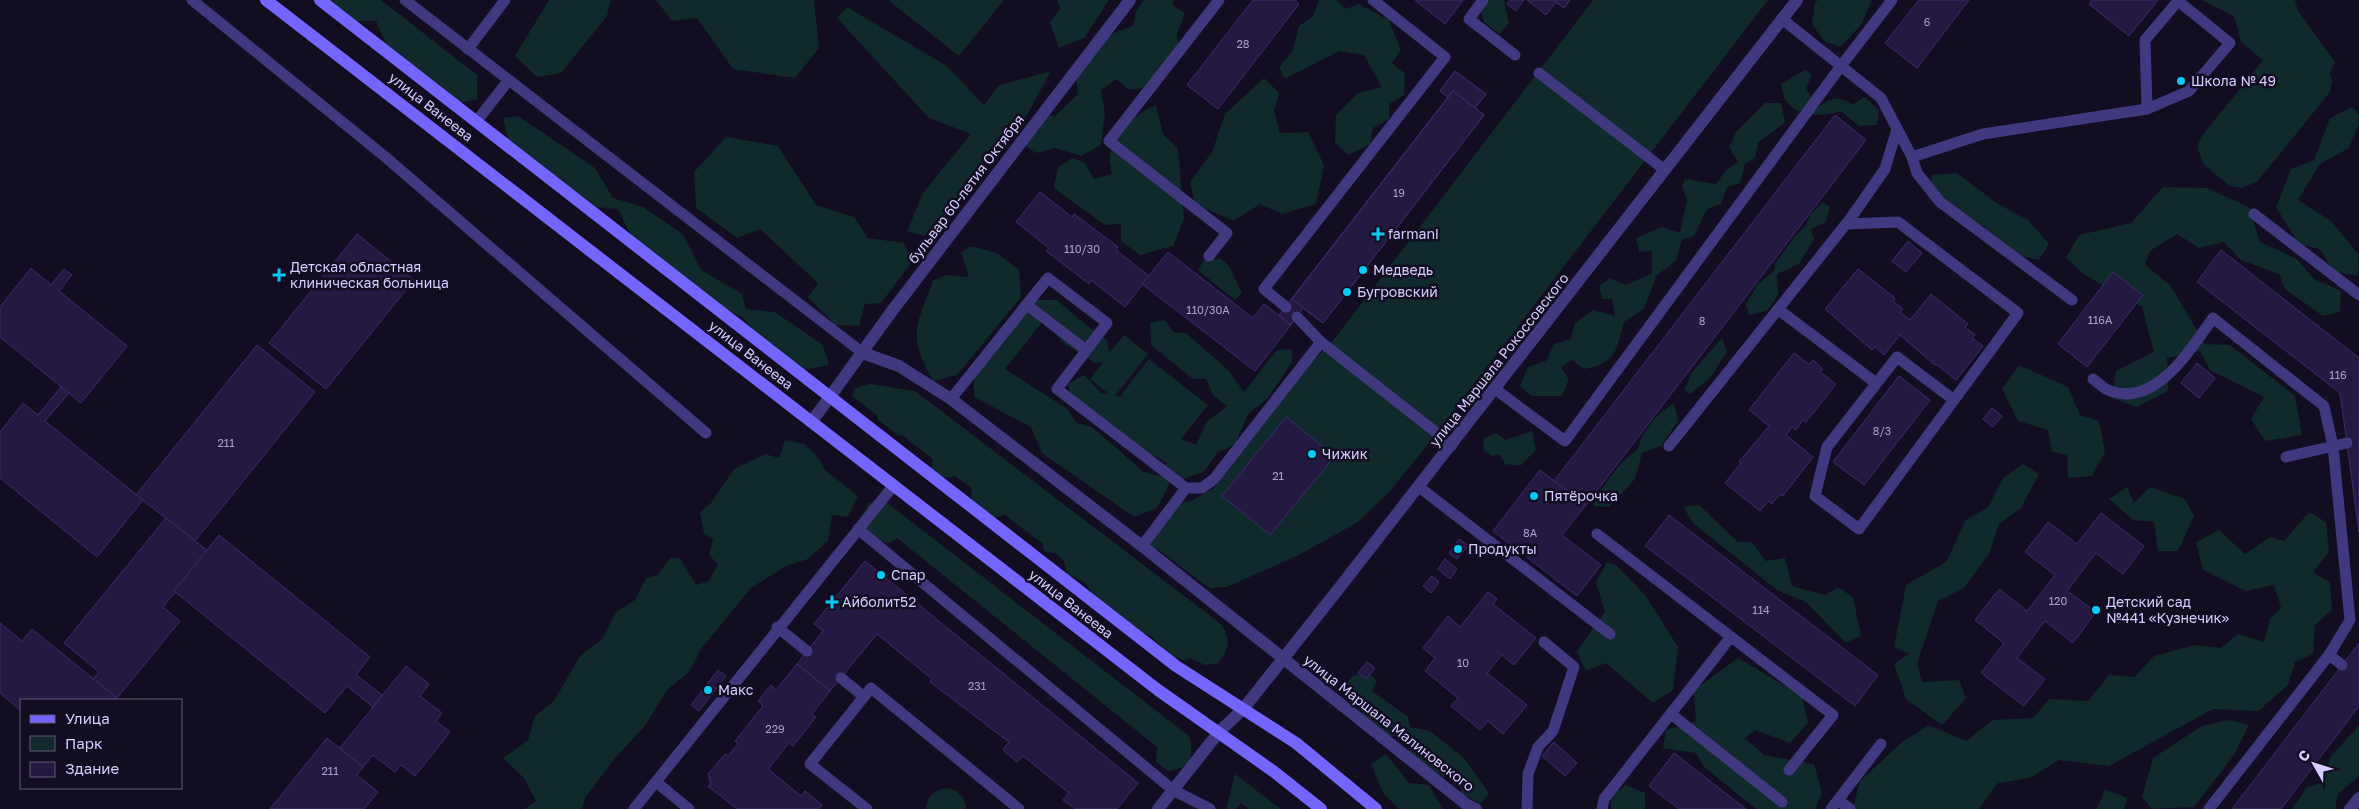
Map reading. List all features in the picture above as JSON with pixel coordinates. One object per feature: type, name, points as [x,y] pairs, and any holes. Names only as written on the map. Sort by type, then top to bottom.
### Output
[{"type":"main road","name":"улица Ванеева","points":[[266,0],[1150,684],[1273,770],[1320,809]]},
{"type":"main road","name":"улица Ванеева","points":[[320,0],[829,398],[1176,666],[1296,743],[1376,809]]},
{"type":"street","name":"бульвар 60-летия Октября","points":[[812,421],[896,306],[1130,0]]},
{"type":"street","name":"улица Маршала Рокоссовского","points":[[1158,809],[1219,732],[1244,708],[1284,658],[1452,445],[1797,0]]},
{"type":"street","name":"улица Маршала Малиновского","points":[[862,353],[899,366],[951,399],[1142,546],[1466,804],[1476,809]]},
{"type":"street","points":[[2350,809],[2359,798]]},
{"type":"lane","points":[[192,0],[383,155],[706,433]]},
{"type":"lane","points":[[405,0],[862,353]]},
{"type":"lane","points":[[468,50],[505,0]]},
{"type":"lane","points":[[1208,256],[1227,233],[1109,141],[1219,0]]},
{"type":"lane","points":[[1286,307],[1264,290],[1445,57],[1373,0]]},
{"type":"lane","points":[[1483,0],[1469,19],[1515,55]]},
{"type":"lane","points":[[1495,389],[1564,442],[1841,66],[1892,0]]},
{"type":"lane","points":[[1912,157],[1983,134],[2147,108],[2189,91],[2230,43],[2178,1],[2145,40],[2147,108]]},
{"type":"lane","points":[[1782,19],[1881,98],[1912,157],[1917,173],[1940,202],[2072,300]]},
{"type":"lane","points":[[1538,73],[1666,170]]},
{"type":"lane","points":[[476,122],[508,81]]},
{"type":"lane","points":[[1669,446],[1847,224],[1885,169],[1897,129]]},
{"type":"lane","points":[[2254,214],[2359,296]]},
{"type":"lane","points":[[1847,224],[1898,222],[2018,313],[1859,530],[1816,496],[1827,447],[1897,356],[1954,400]]},
{"type":"lane","points":[[951,399],[1048,278],[1107,323],[1057,389],[1186,488],[1202,488],[1214,479],[1321,342]]},
{"type":"lane","points":[[1028,305],[1086,350]]},
{"type":"lane","points":[[1779,310],[1876,383]]},
{"type":"lane","points":[[1297,317],[1321,342],[1452,445]]},
{"type":"lane","points":[[2093,379],[2108,390],[2127,394],[2148,388],[2171,374],[2214,318],[2324,406],[2333,446],[2350,620],[2329,655],[2209,809]]},
{"type":"lane","points":[[2286,456],[2347,443]]},
{"type":"lane","points":[[634,809],[777,627],[894,485]]},
{"type":"lane","points":[[1419,487],[1610,634]]},
{"type":"lane","points":[[1142,546],[1186,488]]},
{"type":"lane","points":[[858,529],[1173,790],[1210,809]]},
{"type":"lane","points":[[1597,534],[1730,638],[1833,715],[1789,770]]},
{"type":"lane","points":[[777,627],[807,651]]},
{"type":"lane","points":[[1602,809],[1604,799],[1730,638]]},
{"type":"lane","points":[[1527,809],[1528,774],[1538,746],[1553,730],[1574,666],[1544,642]]},
{"type":"lane","points":[[2329,655],[2342,665]]},
{"type":"lane","points":[[841,678],[863,696]]},
{"type":"lane","points":[[867,809],[810,764],[871,688],[1018,809]]},
{"type":"lane","points":[[1671,714],[1782,802]]},
{"type":"lane","points":[[1850,809],[1835,804],[1881,744]]},
{"type":"lane","points":[[656,782],[689,809]]},
{"type":"green space","points":[[327,0],[381,0],[477,75],[477,99],[459,103],[388,49],[376,21],[354,21]]},
{"type":"green space","points":[[549,0],[611,0],[607,16],[561,73],[537,77],[515,56]]},
{"type":"green space","points":[[656,0],[814,0],[819,48],[795,78],[733,69],[697,18],[672,21]]},
{"type":"green space","points":[[888,0],[1004,0],[959,56]]},
{"type":"green space","points":[[1057,0],[1109,0],[1084,38],[1059,48],[1050,23],[1060,8]]},
{"type":"green space","points":[[1144,0],[1173,0],[1173,6],[1185,13],[1177,34],[1179,55],[1160,85],[1129,90],[1116,79],[1101,90],[1105,113],[1101,145],[1081,156],[1055,148],[1036,153],[1024,145],[1024,127],[1037,114],[1055,116],[1078,94],[1076,77],[1103,46],[1106,36],[1133,26],[1136,11]]},
{"type":"green space","points":[[1319,0],[1336,0],[1346,9],[1358,4],[1389,20],[1401,50],[1392,63],[1405,74],[1404,95],[1389,104],[1389,119],[1373,128],[1370,144],[1348,155],[1335,143],[1336,115],[1358,93],[1382,87],[1364,55],[1339,51],[1285,79],[1279,67],[1292,52],[1299,26],[1313,16]]},
{"type":"green space","points":[[1478,0],[1504,0],[1509,23],[1500,34],[1484,22]]},
{"type":"green space","points":[[1593,0],[1768,0],[1421,453],[1390,491],[1358,522],[1299,555],[1227,587],[1209,588],[1159,550],[1156,551],[1148,544],[1181,503],[1191,501],[1214,488],[1309,365],[1332,342]]},
{"type":"green space","points":[[1818,0],[1872,0],[1861,25],[1840,47],[1824,41],[1812,24],[1815,3]]},
{"type":"green space","points":[[2202,0],[2295,0],[2298,11],[2335,62],[2330,72],[2332,81],[2330,92],[2257,182],[2241,188],[2230,186],[2204,165],[2197,147],[2201,137],[2263,60],[2241,42],[2234,16]]},
{"type":"green space","points":[[847,7],[947,66],[984,105],[999,85],[1051,71],[1016,135],[996,145],[982,180],[924,236],[907,231],[923,193],[971,134],[929,118],[837,18]]},
{"type":"green space","points":[[1805,70],[1812,74],[1806,89],[1818,107],[1827,101],[1835,99],[1843,100],[1853,105],[1864,97],[1879,110],[1877,125],[1859,126],[1841,111],[1818,115],[1796,110],[1784,97],[1781,84]]},
{"type":"green space","points":[[1264,78],[1279,93],[1274,111],[1280,133],[1308,132],[1324,165],[1316,204],[1282,214],[1260,204],[1234,221],[1195,204],[1190,182],[1212,152],[1225,114]]},
{"type":"green space","points":[[1765,103],[1781,103],[1785,122],[1758,143],[1755,158],[1745,164],[1740,183],[1727,187],[1721,204],[1707,209],[1694,236],[1682,239],[1676,261],[1656,276],[1644,309],[1624,322],[1617,348],[1613,354],[1603,363],[1584,369],[1572,360],[1561,367],[1569,380],[1562,396],[1531,396],[1520,386],[1528,367],[1546,361],[1554,344],[1571,339],[1575,323],[1593,310],[1615,316],[1612,299],[1602,299],[1599,286],[1610,278],[1626,285],[1652,273],[1652,251],[1639,252],[1636,238],[1662,227],[1680,233],[1687,200],[1682,186],[1685,179],[1716,184],[1726,170],[1738,162],[1729,147],[1736,132]]},
{"type":"green space","points":[[1156,105],[1163,134],[1178,148],[1184,219],[1173,246],[1140,255],[1121,241],[1121,224],[1105,225],[1054,188],[1058,167],[1073,158],[1085,163],[1094,179],[1112,174],[1109,156],[1117,139],[1135,118]]},
{"type":"green space","points":[[2352,107],[2359,114],[2359,124],[2349,148],[2320,164],[2298,200],[2331,221],[2359,255],[2358,276],[2333,271],[2320,249],[2299,244],[2276,207],[2291,169],[2314,160],[2330,118]]},
{"type":"green space","points":[[518,116],[595,168],[613,198],[643,207],[683,234],[701,270],[742,294],[746,309],[775,312],[823,345],[829,365],[803,370],[759,338],[743,317],[725,310],[634,242],[618,209],[596,207],[508,140],[503,118]]},
{"type":"green space","points":[[726,137],[778,146],[816,205],[854,217],[868,238],[904,243],[913,261],[881,303],[865,304],[859,326],[836,325],[808,297],[818,283],[760,229],[737,238],[696,208],[694,172]]},
{"type":"green space","points":[[1957,173],[1998,204],[2028,220],[2049,244],[2039,260],[1998,251],[1984,226],[1951,218],[1930,184],[1932,175]]},
{"type":"green space","points":[[2163,187],[2207,188],[2249,207],[2260,242],[2297,259],[2314,279],[2341,291],[2340,312],[2323,316],[2285,289],[2279,274],[2241,260],[2224,242],[2199,248],[2177,234],[2150,251],[2145,265],[2170,285],[2205,344],[2230,345],[2295,396],[2302,435],[2265,441],[2251,419],[2264,397],[2210,370],[2200,351],[2167,358],[2168,391],[2136,407],[2112,398],[2116,371],[2154,352],[2142,307],[2085,275],[2066,258],[2079,235],[2131,223]]},
{"type":"green space","points":[[1823,202],[1830,207],[1826,222],[1811,229],[1814,240],[1799,264],[1777,274],[1778,295],[1767,311],[1749,315],[1746,304],[1758,284],[1774,271],[1775,264],[1795,236],[1805,227],[1810,215]]},
{"type":"green space","points":[[970,246],[997,253],[1019,270],[1021,297],[957,375],[933,381],[917,341],[917,331],[922,310],[933,281],[946,275],[969,277],[961,253]]},
{"type":"green space","points":[[1221,259],[1229,266],[1242,293],[1235,300],[1198,270],[1204,260]]},
{"type":"green space","points":[[1036,300],[1057,300],[1107,340],[1109,353],[1124,335],[1148,354],[1115,396],[1124,397],[1121,395],[1149,359],[1208,405],[1181,439],[1196,445],[1207,422],[1227,406],[1213,395],[1206,379],[1193,379],[1151,345],[1150,323],[1165,320],[1173,332],[1186,333],[1229,371],[1244,392],[1277,350],[1292,349],[1292,362],[1268,398],[1248,414],[1235,444],[1217,453],[1204,472],[1170,483],[1157,508],[1134,517],[1042,453],[1031,427],[974,397],[974,379],[987,345]],"holes":[[[1043,321],[1066,345],[1095,363],[1103,362],[1090,379],[1109,394],[1101,393],[1084,375],[1068,384],[1072,403],[1131,443],[1167,463],[1159,476],[1144,472],[1092,427],[1077,423],[1066,408],[1005,369]]]},
{"type":"green space","points":[[1722,338],[1727,351],[1710,378],[1690,394],[1684,390],[1693,371]]},
{"type":"green space","points":[[2019,365],[2068,387],[2080,415],[2099,421],[2105,452],[2092,476],[2068,478],[2067,455],[2052,452],[2048,430],[2018,421],[2002,389]]},
{"type":"green space","points":[[870,384],[915,391],[1221,624],[1228,639],[1228,644],[1225,653],[1218,663],[1205,665],[1190,658],[1186,661],[1169,655],[1150,635],[1136,631],[1094,596],[1086,583],[1067,574],[1064,561],[1055,553],[1044,551],[1043,544],[1005,515],[989,518],[972,506],[971,488],[955,476],[942,478],[931,469],[933,459],[902,435],[899,436],[877,419],[878,416],[852,396],[855,388]]},
{"type":"green space","points":[[1674,404],[1678,421],[1661,446],[1642,453],[1635,479],[1609,507],[1593,506],[1612,474],[1638,449],[1643,435],[1651,423]]},
{"type":"green space","points":[[1532,431],[1536,450],[1520,466],[1505,464],[1499,454],[1492,456],[1484,451],[1483,439],[1496,433],[1506,440]]},
{"type":"green space","points":[[785,440],[805,444],[821,461],[825,470],[858,496],[848,517],[832,515],[828,541],[808,559],[786,566],[751,588],[701,649],[690,671],[667,690],[644,727],[616,757],[585,798],[582,809],[525,809],[536,801],[524,778],[503,758],[528,740],[535,716],[554,701],[580,656],[602,639],[616,612],[635,600],[646,578],[658,575],[670,558],[680,558],[696,585],[709,581],[718,564],[709,555],[713,539],[704,534],[700,512],[711,503],[734,469],[765,454],[779,458]]},
{"type":"green space","points":[[2023,464],[2039,474],[2021,508],[1999,524],[1989,554],[1964,588],[1938,601],[1917,663],[1922,682],[1959,680],[1966,698],[1942,725],[1906,699],[1894,664],[1909,654],[1894,647],[1906,585],[1946,562],[1966,520],[1988,507],[2003,478]]},
{"type":"green space","points":[[2127,487],[2134,503],[2150,487],[2185,499],[2194,516],[2178,551],[2158,551],[2154,522],[2133,520],[2109,499]]},
{"type":"green space","points":[[877,500],[886,502],[1189,736],[1191,756],[1186,764],[1168,771],[1156,762],[1157,747],[897,538],[889,543],[870,535],[861,523],[860,518],[869,503]]},
{"type":"green space","points":[[1699,505],[1738,542],[1752,542],[1766,561],[1785,558],[1792,586],[1825,595],[1838,587],[1853,597],[1861,636],[1846,643],[1806,602],[1777,590],[1694,524],[1683,507]]},
{"type":"green space","points":[[2309,512],[2326,522],[2329,552],[2313,572],[2330,583],[2332,610],[2315,625],[2313,654],[2295,662],[2288,685],[2258,711],[2213,709],[2109,766],[2059,760],[2030,778],[1998,783],[1979,809],[1857,809],[1853,807],[1860,781],[1902,742],[1929,725],[1966,741],[1993,720],[2033,718],[2049,699],[2088,701],[2109,675],[2134,677],[2154,656],[2195,645],[2221,648],[2238,634],[2264,642],[2270,619],[2281,607],[2274,585],[2246,591],[2203,570],[2196,542],[2219,530],[2245,554],[2270,537],[2284,541]]},
{"type":"green space","points":[[1607,562],[1617,566],[1645,595],[1678,647],[1673,690],[1653,703],[1606,663],[1586,671],[1577,651],[1605,612],[1596,582]]},
{"type":"green space","points":[[1738,658],[1802,696],[1808,723],[1790,743],[1755,730],[1745,738],[1764,755],[1814,764],[1822,793],[1815,809],[1756,809],[1704,767],[1696,753],[1663,748],[1666,730],[1696,721],[1694,690]]},
{"type":"green space","points":[[1368,672],[1377,681],[1372,691],[1408,717],[1410,727],[1430,731],[1464,758],[1489,793],[1481,804],[1461,793],[1459,777],[1443,777],[1410,754],[1408,736],[1389,736],[1361,713],[1343,688],[1352,676]]},
{"type":"green space","points":[[2229,720],[2249,725],[2234,755],[2194,807],[2152,809],[2142,797],[2153,758],[2202,726]]},
{"type":"green space","points":[[2359,726],[2359,776],[2338,794],[2335,809],[2292,809],[2307,787],[2322,783],[2330,757]]},
{"type":"green space","points":[[1386,754],[1409,783],[1429,785],[1443,809],[1399,809],[1383,793],[1371,764]]},
{"type":"green space","points":[[1235,774],[1281,809],[1249,809],[1241,803],[1236,809],[1226,809]]},
{"type":"green space","points":[[1626,785],[1645,793],[1645,809],[1611,809],[1611,796]]},
{"type":"green space","points":[[949,788],[961,796],[966,809],[926,809],[930,796],[940,790]]},
{"type":"green space","points":[[2105,789],[2127,798],[2124,809],[2097,809]]},
{"type":"building","points":[[1253,0],[1295,0],[1299,4],[1218,109],[1187,85]]},
{"type":"building","points":[[1415,0],[1463,0],[1445,24]]},
{"type":"building","points":[[1510,0],[1524,0],[1516,11],[1507,4]]},
{"type":"building","points":[[1527,0],[1570,0],[1564,8],[1556,2],[1546,15]]},
{"type":"building","points":[[1554,0],[1570,0],[1564,8]]},
{"type":"building","points":[[1919,0],[1969,0],[1917,68],[1885,43]]},
{"type":"building","points":[[2092,0],[2158,0],[2129,36],[2089,4]]},
{"type":"building","points":[[1455,71],[1486,94],[1475,108],[1484,115],[1323,323],[1303,308],[1291,325],[1279,315],[1448,97],[1440,91]]},
{"type":"building","points":[[1455,71],[1486,94],[1475,108],[1453,91],[1448,97],[1440,91]]},
{"type":"building","points":[[1453,91],[1484,115],[1323,323],[1292,299]]},
{"type":"building","points":[[1835,115],[1866,140],[1586,505],[1554,481]]},
{"type":"building","points":[[1040,192],[1072,217],[1074,214],[1118,247],[1116,250],[1149,276],[1125,307],[1091,280],[1089,284],[1046,251],[1049,248],[1016,222]]},
{"type":"building","points":[[357,234],[414,280],[326,389],[269,343]]},
{"type":"building","points":[[1908,241],[1922,253],[1906,272],[1892,261]]},
{"type":"building","points":[[2221,250],[2359,358],[2359,532],[2340,393],[2197,282]]},
{"type":"building","points":[[1168,252],[1253,318],[1264,304],[1291,325],[1255,371],[1142,284]]},
{"type":"building","points":[[31,268],[51,285],[64,269],[72,275],[59,291],[127,346],[81,403],[0,337],[0,307]]},
{"type":"building","points":[[1858,269],[1895,298],[1893,301],[1903,309],[1900,312],[1910,320],[1931,294],[1968,324],[1965,327],[1975,335],[1972,338],[1983,346],[1956,380],[1900,335],[1884,355],[1875,347],[1872,350],[1825,309]]},
{"type":"building","points":[[2113,272],[2143,295],[2087,367],[2058,344]]},
{"type":"building","points":[[257,345],[315,392],[195,541],[136,495]]},
{"type":"building","points":[[1794,353],[1809,364],[1813,360],[1823,369],[1820,372],[1836,384],[1806,422],[1803,420],[1796,430],[1792,427],[1786,435],[1813,457],[1783,496],[1780,494],[1772,504],[1768,501],[1760,511],[1725,483],[1741,463],[1739,462],[1769,426],[1749,410]]},
{"type":"building","points":[[2197,363],[2215,378],[2199,398],[2181,383]]},
{"type":"building","points":[[1899,376],[1930,400],[1864,485],[1833,462]]},
{"type":"building","points":[[61,387],[69,393],[45,421],[143,500],[97,557],[0,478],[0,432],[23,403],[38,415]]},
{"type":"building","points":[[1992,408],[2002,416],[1993,427],[1983,419]]},
{"type":"building","points":[[1286,417],[1335,456],[1270,535],[1222,496]]},
{"type":"building","points":[[1540,470],[1586,505],[1562,535],[1601,565],[1577,596],[1493,531]]},
{"type":"building","points":[[2101,513],[2144,546],[2123,574],[2096,553],[2067,591],[2096,612],[2073,643],[2045,621],[2017,658],[2045,679],[2024,706],[1981,673],[2004,643],[1975,620],[1999,589],[2027,611],[2055,575],[2025,552],[2048,522],[2077,544]]},
{"type":"building","points":[[1669,515],[1878,675],[1855,706],[1645,546]]},
{"type":"building","points":[[166,518],[208,551],[163,607],[180,621],[117,698],[93,679],[99,672],[64,643]]},
{"type":"building","points":[[219,535],[370,657],[356,675],[382,695],[373,707],[347,686],[325,713],[174,591]]},
{"type":"building","name":"Продукты","points":[[1459,539],[1468,546],[1457,559],[1449,553]]},
{"type":"building","points":[[1445,559],[1457,569],[1450,579],[1438,569]]},
{"type":"building","points":[[865,561],[1138,783],[1117,809],[1075,809],[1063,800],[1069,793],[1023,756],[1017,762],[1003,750],[1009,742],[930,682],[932,679],[877,634],[830,691],[797,664],[823,631],[814,624]]},
{"type":"building","points":[[1432,576],[1439,582],[1431,593],[1423,586]]},
{"type":"building","points":[[1488,592],[1497,599],[1493,604],[1536,638],[1514,665],[1502,655],[1487,673],[1527,705],[1503,734],[1488,721],[1480,730],[1451,706],[1458,698],[1425,671],[1435,658],[1423,648],[1448,616],[1460,627]]},
{"type":"building","points":[[0,623],[22,641],[32,629],[117,698],[20,699],[20,710],[0,693]]},
{"type":"building","points":[[2359,643],[2359,706],[2281,809],[2232,809]]},
{"type":"building","points":[[1367,662],[1375,668],[1366,679],[1358,673]]},
{"type":"building","points":[[797,664],[830,691],[812,714],[816,717],[793,746],[789,743],[768,769],[801,796],[805,791],[822,805],[819,809],[737,809],[708,786],[711,784],[708,774],[725,754],[728,756],[738,744],[735,741],[763,706],[758,701],[771,685],[776,690]]},
{"type":"building","points":[[406,666],[429,684],[420,696],[442,713],[436,721],[450,732],[415,776],[401,765],[395,772],[373,755],[363,767],[340,748]]},
{"type":"building","name":"Макс","points":[[718,670],[726,676],[699,711],[691,705]]},
{"type":"building","points":[[327,738],[363,767],[357,775],[378,792],[364,809],[270,809]]},
{"type":"building","points":[[1554,742],[1577,763],[1565,776],[1542,756]]},
{"type":"building","points":[[1674,753],[1746,809],[1679,809],[1649,786]]},
{"type":"place","name":"Школа № 49","points":[[2181,81]]},
{"type":"place","name":"farmani","points":[[1378,234]]},
{"type":"place","name":"Медведь","points":[[1363,270]]},
{"type":"place","name":"Детская областная клиническая больница","points":[[279,275]]},
{"type":"place","name":"Бугровский","points":[[1347,292]]},
{"type":"place","name":"Чижик","points":[[1312,454]]},
{"type":"place","name":"Пятёрочка","points":[[1534,496]]},
{"type":"place","name":"Продукты","points":[[1458,549]]},
{"type":"place","name":"Спар","points":[[881,575]]},
{"type":"place","name":"Айболит52","points":[[832,602]]},
{"type":"place","name":"Детский сад №441 «Кузнечик»","points":[[2096,610]]},
{"type":"place","name":"Макс","points":[[708,690]]}]
